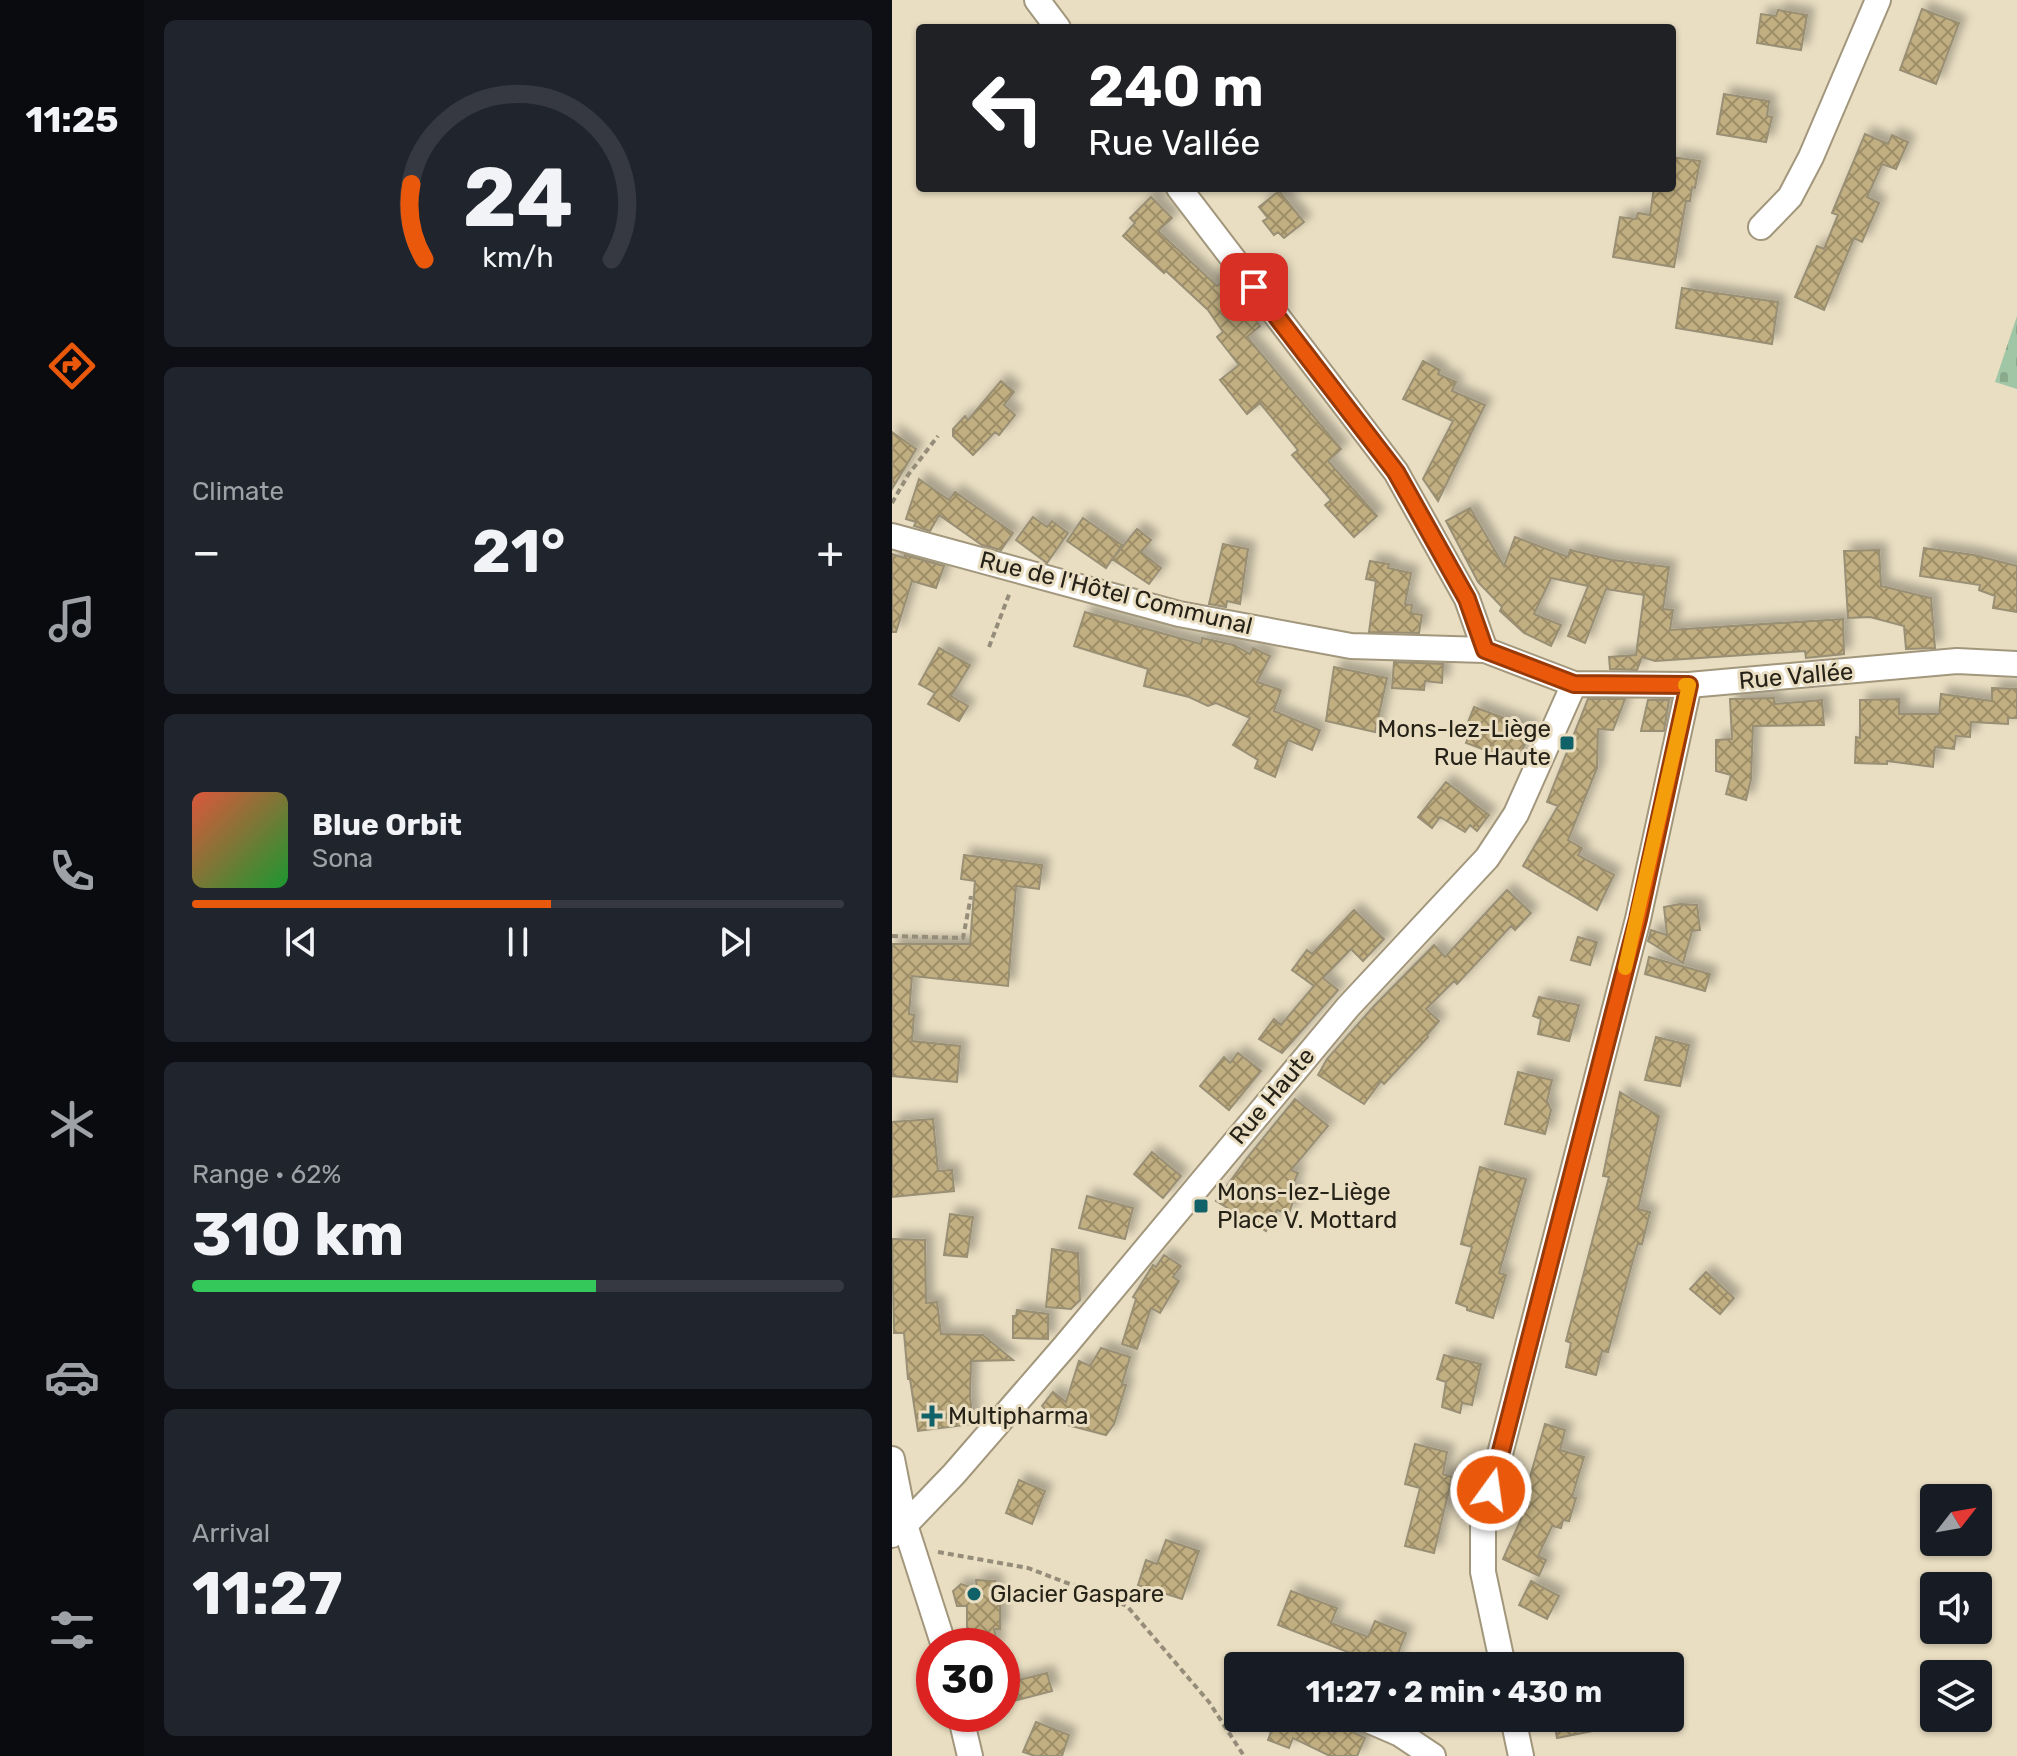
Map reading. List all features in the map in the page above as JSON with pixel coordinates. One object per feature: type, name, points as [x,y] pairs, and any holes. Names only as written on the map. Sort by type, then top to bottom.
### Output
[{"type":"street","points":[[1037,0],[1055,24]]},
{"type":"street","points":[[1761,227],[1790,197],[1811,157],[1878,0]]},
{"type":"street","points":[[1182,192],[1396,472],[1467,599],[1485,650]]},
{"type":"street","name":"Rue de l'Hôtel Communal","points":[[892,536],[1179,614],[1351,646],[1485,650],[1574,684]]},
{"type":"street","name":"Rue Vallée","points":[[1574,684],[1689,685],[1957,661],[2017,664]]},
{"type":"street","name":"Rue Haute","points":[[903,1536],[1122,1280],[1354,999],[1470,880],[1516,814],[1574,684]]},
{"type":"street","points":[[1500,1652],[1483,1572],[1483,1520],[1638,919],[1689,685]]},
{"type":"street","points":[[892,1459],[903,1536],[937,1628]]},
{"type":"street","points":[[964,1732],[970,1756]]},
{"type":"street","points":[[1395,1732],[1433,1756]]},
{"type":"street","points":[[1516,1732],[1521,1756]]},
{"type":"path","points":[[892,503],[908,475],[938,436]]},
{"type":"path","points":[[989,647],[1018,571]]},
{"type":"path","points":[[892,936],[963,938],[971,896]]},
{"type":"path","points":[[903,1536],[1028,1568],[1127,1606],[1209,1702],[1244,1756]]},
{"type":"green space","points":[[2017,316],[2017,389],[1995,382]]},
{"type":"building","points":[[1922,9],[1959,23],[1936,84],[1900,70]]},
{"type":"building","points":[[1778,10],[1807,15],[1801,50],[1757,43],[1761,14],[1776,16]]},
{"type":"building","points":[[1724,94],[1769,101],[1767,116],[1772,117],[1766,142],[1717,134]]},
{"type":"building","points":[[1865,134],[1888,144],[1892,135],[1908,142],[1896,169],[1882,164],[1867,197],[1879,203],[1862,242],[1854,238],[1824,310],[1795,297],[1817,246],[1824,249],[1838,215],[1832,213]]},
{"type":"building","points":[[1676,158],[1700,161],[1695,188],[1692,187],[1690,201],[1686,201],[1674,267],[1613,257],[1620,217],[1636,219],[1638,213],[1650,215],[1653,192],[1676,192]]},
{"type":"building","points":[[1280,192],[1304,222],[1284,238],[1278,232],[1274,235],[1263,221],[1268,218],[1259,207]]},
{"type":"building","points":[[1151,197],[1172,218],[1158,231],[1217,286],[1225,280],[1260,326],[1247,337],[1341,449],[1328,461],[1377,516],[1354,537],[1325,505],[1331,500],[1292,455],[1298,450],[1260,403],[1247,414],[1220,380],[1239,365],[1217,337],[1223,332],[1208,310],[1123,236],[1135,223],[1130,218]]},
{"type":"building","points":[[1682,288],[1778,302],[1772,344],[1676,328]]},
{"type":"building","points":[[1423,361],[1440,370],[1438,374],[1456,382],[1452,391],[1485,405],[1438,501],[1423,479],[1453,421],[1403,399]]},
{"type":"building","points":[[1001,381],[1014,392],[1004,405],[1015,415],[999,435],[995,432],[973,455],[953,436],[953,429],[965,416],[968,420]]},
{"type":"building","points":[[892,432],[916,449],[892,489]]},
{"type":"building","points":[[919,479],[949,500],[955,492],[1013,533],[1001,550],[982,545],[939,515],[930,531],[914,526],[916,522],[906,519]]},
{"type":"building","points":[[1470,508],[1504,566],[1515,537],[1568,557],[1570,550],[1613,560],[1669,567],[1663,609],[1673,610],[1670,630],[1843,619],[1844,654],[1806,658],[1805,651],[1655,661],[1642,657],[1637,670],[1610,669],[1609,657],[1636,655],[1644,595],[1606,589],[1585,643],[1568,636],[1588,586],[1551,578],[1534,614],[1561,625],[1551,646],[1524,633],[1500,611],[1502,607],[1478,582],[1446,521]]},
{"type":"building","points":[[1033,517],[1047,527],[1052,521],[1068,533],[1047,563],[1016,540]]},
{"type":"building","points":[[1083,518],[1122,545],[1114,557],[1137,529],[1151,540],[1141,552],[1161,568],[1149,584],[1112,559],[1106,568],[1067,541]]},
{"type":"building","points":[[1223,544],[1248,549],[1240,604],[1227,601],[1226,607],[1209,604]]},
{"type":"building","points":[[1924,548],[1974,555],[2017,566],[2017,612],[1993,608],[1995,596],[1979,590],[1980,585],[1920,576]]},
{"type":"building","points":[[1879,550],[1881,586],[1931,598],[1935,648],[1906,649],[1904,626],[1870,617],[1848,618],[1844,551]]},
{"type":"building","points":[[892,554],[944,566],[936,588],[912,581],[896,632],[892,632]]},
{"type":"building","points":[[1370,561],[1389,564],[1388,568],[1411,573],[1405,604],[1412,605],[1411,613],[1422,615],[1419,633],[1369,632],[1376,581],[1366,579]]},
{"type":"building","points":[[1085,612],[1201,644],[1202,638],[1234,645],[1250,654],[1253,648],[1270,656],[1257,682],[1281,690],[1274,711],[1320,730],[1312,750],[1288,740],[1275,777],[1255,768],[1258,760],[1233,745],[1250,718],[1216,703],[1208,706],[1189,697],[1144,686],[1148,669],[1074,646]]},
{"type":"building","points":[[939,648],[970,665],[951,696],[968,706],[959,721],[928,704],[935,693],[919,684]]},
{"type":"building","points":[[1394,662],[1443,664],[1442,683],[1425,681],[1424,690],[1392,688]]},
{"type":"building","points":[[1334,667],[1387,678],[1375,732],[1326,721]]},
{"type":"building","points":[[1992,688],[2017,689],[2017,718],[2008,718],[2008,724],[1971,722],[1970,737],[1956,736],[1954,749],[1935,747],[1933,767],[1887,761],[1887,764],[1855,763],[1856,737],[1860,738],[1860,700],[1899,699],[1899,714],[1939,714],[1941,694],[1992,701]]},
{"type":"building","points":[[1774,698],[1775,704],[1822,700],[1824,725],[1753,726],[1751,779],[1746,800],[1726,794],[1731,775],[1716,771],[1716,740],[1732,739],[1730,699]]},
{"type":"building","points":[[1588,699],[1625,699],[1613,730],[1598,729],[1597,768],[1568,840],[1582,848],[1578,855],[1614,875],[1597,910],[1523,866],[1558,806],[1547,802]]},
{"type":"building","points":[[1648,700],[1669,700],[1664,731],[1641,731]]},
{"type":"building","points":[[1474,707],[1532,728],[1517,762],[1466,743],[1470,732],[1465,730]]},
{"type":"building","points":[[1446,782],[1489,815],[1477,831],[1470,825],[1465,832],[1440,817],[1432,828],[1418,817]]},
{"type":"building","points":[[964,855],[1042,865],[1039,889],[1016,886],[1008,986],[912,976],[909,1014],[914,1015],[912,1041],[960,1046],[957,1082],[892,1076],[892,944],[970,944],[975,881],[961,879]]},
{"type":"building","points":[[1507,890],[1531,913],[1515,930],[1511,926],[1457,984],[1454,981],[1426,1009],[1439,1021],[1384,1084],[1381,1081],[1364,1104],[1318,1075],[1327,1059],[1374,1006],[1434,945],[1445,957]]},
{"type":"building","points":[[1697,905],[1700,930],[1692,931],[1683,963],[1648,941],[1651,930],[1667,935],[1664,907]]},
{"type":"building","points":[[1354,910],[1384,939],[1363,961],[1351,949],[1323,978],[1338,990],[1282,1053],[1259,1039],[1274,1019],[1281,1025],[1314,986],[1292,970],[1307,950],[1312,954]]},
{"type":"building","points":[[1578,937],[1597,942],[1590,965],[1571,960]]},
{"type":"building","points":[[1649,957],[1710,974],[1705,991],[1645,974]]},
{"type":"building","points":[[1539,997],[1579,1005],[1569,1041],[1538,1034],[1541,1019],[1533,1016]]},
{"type":"building","points":[[1656,1037],[1689,1045],[1680,1086],[1645,1080]]},
{"type":"building","points":[[1238,1053],[1261,1071],[1229,1110],[1200,1086],[1224,1057],[1230,1063]]},
{"type":"building","points":[[1518,1072],[1552,1080],[1547,1101],[1551,1110],[1545,1134],[1505,1124]]},
{"type":"building","points":[[1620,1092],[1659,1116],[1638,1209],[1650,1212],[1642,1244],[1638,1244],[1636,1249],[1608,1352],[1602,1351],[1596,1375],[1566,1367],[1571,1343],[1566,1341],[1609,1177],[1603,1176]]},
{"type":"building","points":[[1295,1099],[1328,1126],[1291,1170],[1298,1173],[1291,1189],[1296,1191],[1289,1214],[1277,1210],[1266,1231],[1216,1201]]},
{"type":"building","points":[[933,1119],[938,1171],[952,1170],[954,1191],[892,1197],[892,1122]]},
{"type":"building","points":[[1152,1152],[1181,1176],[1163,1198],[1134,1174]]},
{"type":"building","points":[[1480,1167],[1526,1179],[1499,1273],[1506,1275],[1493,1318],[1456,1303],[1472,1247],[1461,1244]]},
{"type":"building","points":[[1087,1196],[1133,1208],[1125,1239],[1079,1228]]},
{"type":"building","points":[[950,1214],[973,1217],[967,1257],[944,1255]]},
{"type":"building","points":[[892,1239],[925,1240],[926,1303],[937,1302],[941,1334],[983,1335],[1013,1360],[971,1361],[973,1424],[918,1431],[908,1379],[904,1333],[894,1333]]},
{"type":"building","points":[[1052,1249],[1078,1253],[1080,1300],[1071,1309],[1046,1307]]},
{"type":"building","points":[[1164,1255],[1181,1266],[1173,1277],[1179,1281],[1160,1313],[1151,1308],[1137,1349],[1122,1344],[1136,1299],[1133,1297],[1153,1265],[1156,1267]]},
{"type":"building","points":[[1706,1272],[1734,1298],[1720,1314],[1690,1289]]},
{"type":"building","points":[[1017,1310],[1048,1314],[1048,1339],[1013,1338],[1013,1316],[1016,1316]]},
{"type":"building","points":[[1101,1348],[1130,1357],[1122,1384],[1126,1385],[1114,1424],[1106,1435],[1060,1423],[1042,1406],[1053,1392],[1066,1402],[1079,1361],[1090,1366]]},
{"type":"building","points":[[1444,1355],[1481,1364],[1472,1405],[1462,1403],[1460,1413],[1442,1407],[1446,1382],[1437,1379]]},
{"type":"building","points":[[1545,1424],[1565,1430],[1560,1450],[1584,1457],[1572,1497],[1576,1498],[1569,1521],[1563,1520],[1561,1528],[1552,1526],[1538,1556],[1546,1560],[1539,1576],[1503,1559],[1522,1517],[1519,1516]]},
{"type":"building","points":[[1415,1444],[1447,1452],[1443,1474],[1452,1477],[1434,1553],[1405,1546],[1420,1488],[1405,1484]]},
{"type":"building","points":[[1019,1480],[1045,1491],[1032,1524],[1006,1513]]},
{"type":"building","points":[[1166,1540],[1199,1551],[1182,1599],[1138,1585],[1146,1560],[1157,1564]]},
{"type":"building","points":[[976,1580],[995,1581],[1000,1628],[967,1628],[967,1606],[957,1606],[953,1591],[961,1584],[977,1589]]},
{"type":"building","points":[[1531,1581],[1559,1596],[1547,1619],[1519,1605]]},
{"type":"building","points":[[1291,1591],[1337,1608],[1331,1623],[1368,1637],[1375,1621],[1406,1633],[1399,1652],[1348,1652],[1278,1625]]},
{"type":"building","points":[[1047,1673],[1052,1691],[1020,1699],[1020,1680]]},
{"type":"building","points":[[1036,1722],[1069,1735],[1062,1756],[1035,1756],[1023,1752]]},
{"type":"building","points":[[1271,1732],[1353,1732],[1365,1738],[1357,1756],[1330,1756],[1293,1738],[1289,1748],[1268,1740]]},
{"type":"building","points":[[1556,1732],[1588,1732],[1557,1738]]},
{"type":"slow traffic","points":[[1625,968],[1689,685],[1685,685]]},
{"type":"place","name":"Mons-lez-Liège Rue Haute","points":[[1567,743]]},
{"type":"place","name":"Mons-lez-Liège Place V. Mottard","points":[[1201,1206]]},
{"type":"place","name":"Multipharma","points":[[932,1416]]},
{"type":"place","name":"Glacier Gaspare","points":[[974,1594]]},
{"type":"route","points":[[1254,287],[1396,472],[1467,599],[1485,650],[1574,684],[1689,685],[1638,919],[1491,1490]]}]
